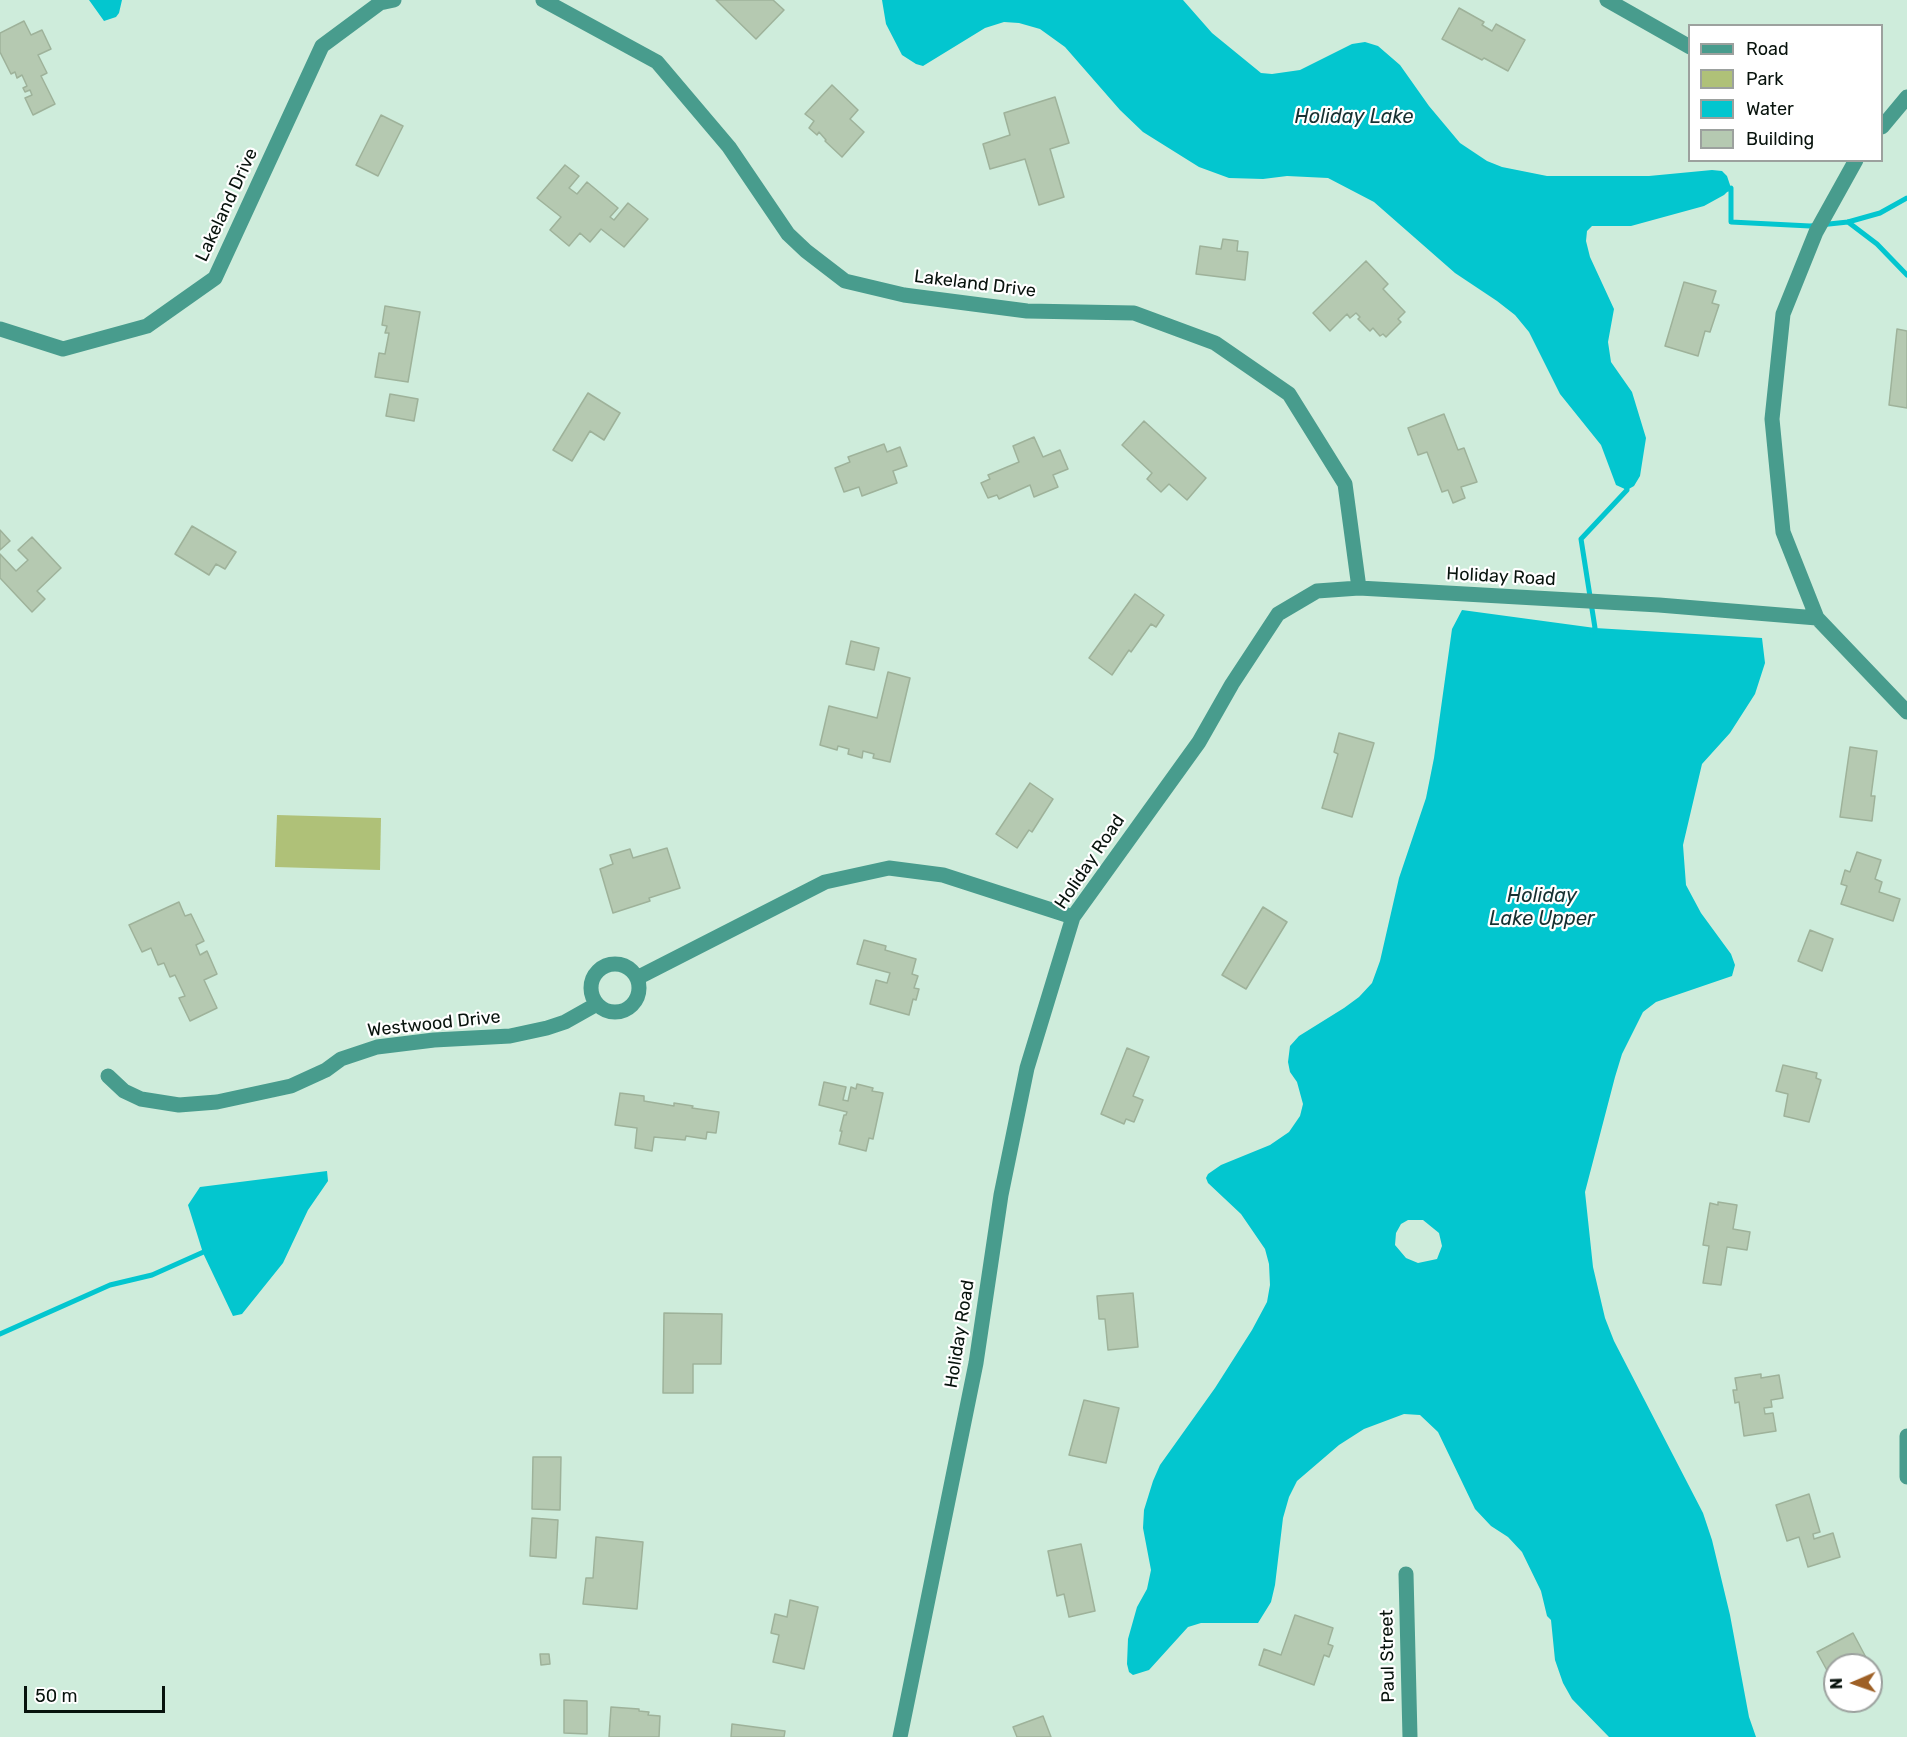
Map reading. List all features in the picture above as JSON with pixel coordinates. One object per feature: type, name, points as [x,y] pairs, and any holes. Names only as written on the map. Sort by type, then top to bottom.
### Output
[{"type":"street","name":"Lakeland Drive","points":[[0,329],[63,349],[147,326],[215,278],[322,46],[380,3],[394,0]]},
{"type":"street","name":"Lakeland Drive","points":[[543,0],[657,62],[729,147],[788,234],[845,281],[904,295],[1027,311],[1134,313],[1215,343],[1289,394],[1345,484],[1359,588]]},
{"type":"street","points":[[1607,0],[1688,45]]},
{"type":"street","points":[[1883,125],[1907,97]]},
{"type":"street","points":[[1855,162],[1816,232],[1783,314],[1772,420],[1783,532],[1817,618],[1907,712]]},
{"type":"street","name":"Holiday Road","points":[[900,1737],[976,1363],[1001,1195],[1027,1068],[1073,917],[1199,742],[1232,684],[1278,614],[1317,591],[1359,588],[1659,605],[1817,618]]},
{"type":"street","points":[[637,978],[825,882],[889,868],[943,874],[1073,917]]},
{"type":"street","points":[[618,964],[626,966],[637,978],[639,985],[636,1000],[625,1010],[610,1011],[597,1004],[593,997],[592,980],[602,967],[618,964]]},
{"type":"street","name":"Westwood Drive","points":[[108,1076],[124,1091],[141,1099],[179,1105],[217,1102],[291,1086],[326,1071],[341,1059],[377,1047],[434,1040],[510,1036],[565,1022],[597,1004]]},
{"type":"street","points":[[1907,1436],[1907,1477]]},
{"type":"street","name":"Paul Street","points":[[1406,1574],[1410,1737]]},
{"type":"green space","points":[[277,815],[381,818],[380,870],[275,867]]},
{"type":"water","points":[[89,0],[122,0],[116,17],[104,21]]},
{"type":"water","name":"Holiday Lake","points":[[882,0],[1183,0],[1212,33],[1261,73],[1272,74],[1300,70],[1352,44],[1365,42],[1378,46],[1400,65],[1429,106],[1460,143],[1487,161],[1502,167],[1547,176],[1649,176],[1722,171],[1727,176],[1731,188],[1724,195],[1704,206],[1631,226],[1592,226],[1587,231],[1586,241],[1590,257],[1614,309],[1608,342],[1611,362],[1632,392],[1646,438],[1640,476],[1634,486],[1627,490],[1616,485],[1601,445],[1560,394],[1529,332],[1515,315],[1455,273],[1374,202],[1328,178],[1287,176],[1263,179],[1229,178],[1199,167],[1143,132],[1120,110],[1065,47],[1040,29],[1019,23],[1004,22],[985,28],[923,66],[916,64],[902,55],[886,24]]},
{"type":"water","name":"Holiday Lake Upper","points":[[1462,610],[1595,628],[1762,638],[1765,663],[1755,694],[1730,733],[1702,764],[1683,845],[1686,885],[1701,913],[1731,954],[1735,965],[1732,976],[1656,1002],[1643,1012],[1622,1054],[1585,1192],[1593,1267],[1605,1318],[1614,1341],[1703,1513],[1730,1615],[1749,1717],[1756,1737],[1609,1737],[1572,1699],[1563,1683],[1555,1660],[1551,1620],[1547,1616],[1541,1591],[1522,1552],[1475,1509],[1438,1432],[1420,1415],[1404,1414],[1364,1429],[1339,1445],[1297,1481],[1289,1497],[1283,1518],[1271,1602],[1258,1623],[1201,1623],[1188,1627],[1149,1670],[1133,1675],[1129,1672],[1128,1639],[1137,1607],[1147,1589],[1151,1570],[1143,1528],[1144,1510],[1153,1481],[1160,1465],[1215,1388],[1252,1330],[1267,1302],[1270,1285],[1269,1264],[1265,1249],[1241,1214],[1208,1183],[1206,1178],[1221,1165],[1270,1145],[1289,1132],[1300,1116],[1303,1104],[1297,1082],[1290,1072],[1288,1062],[1290,1046],[1299,1036],[1359,997],[1372,983],[1380,961],[1399,878],[1426,798],[1434,758],[1452,629]],"holes":[[[1408,1220],[1423,1220],[1439,1233],[1442,1246],[1437,1259],[1418,1263],[1406,1258],[1395,1245],[1396,1233],[1401,1224]]]},
{"type":"water","points":[[327,1171],[328,1181],[308,1210],[283,1263],[242,1314],[233,1316],[203,1253],[188,1205],[200,1187]]},
{"type":"building","points":[[716,0],[773,0],[784,10],[756,39]]},
{"type":"building","points":[[1459,8],[1484,22],[1482,25],[1492,31],[1496,24],[1525,40],[1508,71],[1442,39]]},
{"type":"building","points":[[24,21],[31,35],[42,30],[51,49],[38,55],[47,73],[41,76],[55,104],[33,115],[25,98],[32,95],[30,90],[25,92],[23,88],[27,86],[22,75],[17,78],[15,72],[11,74],[0,52],[0,33]]},
{"type":"building","points":[[832,85],[858,110],[850,119],[864,132],[842,157],[819,132],[817,135],[809,128],[814,121],[805,114]]},
{"type":"building","points":[[1055,97],[1069,143],[1050,149],[1064,197],[1039,205],[1025,159],[990,169],[983,144],[1010,135],[1004,113]]},
{"type":"building","points":[[381,115],[403,126],[378,176],[356,165]]},
{"type":"building","points":[[565,165],[579,176],[569,188],[577,194],[587,182],[618,208],[610,217],[614,220],[628,203],[648,219],[624,247],[601,229],[590,242],[580,233],[569,246],[550,230],[561,217],[537,198]]},
{"type":"building","points":[[1223,239],[1238,241],[1237,251],[1248,252],[1245,280],[1196,274],[1200,246],[1221,249]]},
{"type":"building","points":[[1366,261],[1388,284],[1383,289],[1405,312],[1398,319],[1401,322],[1386,337],[1383,334],[1380,336],[1373,328],[1370,331],[1358,319],[1360,317],[1356,313],[1350,318],[1347,314],[1330,331],[1313,313]]},
{"type":"building","points":[[1684,282],[1716,291],[1712,303],[1719,305],[1710,332],[1705,331],[1698,356],[1665,346]]},
{"type":"building","points":[[385,306],[420,312],[408,382],[375,377],[379,353],[385,354],[389,333],[385,333],[387,326],[382,325]]},
{"type":"building","points":[[1897,329],[1907,331],[1907,408],[1889,405]]},
{"type":"building","points":[[588,393],[620,413],[604,440],[590,431],[572,461],[553,450]]},
{"type":"building","points":[[390,394],[418,399],[414,421],[386,416]]},
{"type":"building","points":[[1444,414],[1458,450],[1464,448],[1477,482],[1461,487],[1465,498],[1453,503],[1448,490],[1442,492],[1427,452],[1418,455],[1408,428]]},
{"type":"building","points":[[1144,421],[1206,478],[1187,500],[1169,484],[1161,492],[1147,479],[1152,473],[1122,445]]},
{"type":"building","points":[[1034,437],[1043,457],[1060,450],[1068,469],[1053,475],[1058,487],[1034,497],[1030,485],[999,499],[997,495],[988,498],[981,483],[990,479],[988,475],[1019,462],[1013,446]]},
{"type":"building","points":[[884,444],[887,452],[900,447],[907,466],[893,471],[897,483],[862,496],[859,487],[844,492],[835,468],[850,462],[848,457]]},
{"type":"building","points":[[192,526],[236,552],[225,569],[216,564],[209,575],[175,554]]},
{"type":"building","points":[[0,530],[10,541],[0,550]]},
{"type":"building","points":[[32,537],[61,568],[37,591],[45,599],[32,612],[0,578],[0,554],[16,571],[28,560],[18,550]]},
{"type":"building","points":[[1135,594],[1164,615],[1156,627],[1151,624],[1112,675],[1089,658]]},
{"type":"building","points":[[851,641],[879,648],[874,670],[846,664]]},
{"type":"building","points":[[888,672],[910,678],[890,762],[873,758],[874,754],[863,751],[862,758],[848,754],[849,749],[838,746],[837,750],[820,745],[829,706],[877,718]]},
{"type":"building","points":[[1339,733],[1374,743],[1352,817],[1322,808],[1338,754],[1334,752]]},
{"type":"building","points":[[1850,747],[1877,751],[1871,796],[1875,796],[1872,821],[1840,817]]},
{"type":"building","points":[[1030,783],[1053,799],[1032,832],[1029,830],[1017,848],[996,834]]},
{"type":"building","points":[[667,848],[680,888],[613,913],[600,869],[613,864],[610,855],[630,849],[633,858]]},
{"type":"building","points":[[1857,852],[1881,860],[1875,879],[1882,882],[1879,892],[1900,899],[1893,921],[1841,904],[1847,886],[1841,884],[1845,870],[1850,872]]},
{"type":"building","points":[[179,902],[185,916],[191,914],[204,941],[196,945],[200,955],[207,951],[217,974],[204,980],[217,1008],[190,1021],[179,998],[185,996],[175,975],[170,977],[164,963],[158,965],[151,948],[142,952],[129,925]]},
{"type":"building","points":[[1263,907],[1287,922],[1246,989],[1222,975]]},
{"type":"building","points":[[1810,930],[1833,939],[1822,971],[1798,961]]},
{"type":"building","points":[[864,940],[886,946],[885,950],[916,959],[912,974],[918,976],[914,988],[919,989],[916,1000],[913,999],[909,1015],[870,1004],[876,980],[887,983],[890,973],[857,964]]},
{"type":"building","points":[[1127,1048],[1149,1057],[1133,1096],[1143,1100],[1134,1122],[1126,1119],[1124,1124],[1101,1114]]},
{"type":"building","points":[[1783,1065],[1817,1073],[1816,1078],[1821,1080],[1809,1122],[1784,1116],[1788,1094],[1776,1091]]},
{"type":"building","points":[[824,1082],[846,1087],[843,1100],[848,1101],[851,1087],[856,1089],[857,1084],[883,1093],[873,1139],[869,1138],[866,1151],[839,1144],[844,1115],[847,1112],[819,1105]]},
{"type":"building","points":[[620,1093],[644,1096],[644,1101],[674,1106],[674,1103],[719,1112],[716,1133],[707,1132],[706,1139],[686,1136],[685,1140],[654,1137],[652,1151],[635,1148],[637,1128],[615,1125]]},
{"type":"building","points":[[1718,1202],[1737,1205],[1733,1229],[1750,1232],[1747,1250],[1727,1247],[1721,1285],[1703,1283],[1709,1246],[1703,1245],[1710,1203],[1718,1205]]},
{"type":"building","points":[[1133,1293],[1138,1347],[1108,1350],[1105,1319],[1099,1319],[1097,1296]]},
{"type":"building","points":[[664,1313],[722,1314],[721,1364],[693,1364],[693,1393],[663,1393]]},
{"type":"building","points":[[1761,1374],[1761,1378],[1779,1375],[1783,1398],[1771,1400],[1772,1407],[1764,1408],[1765,1414],[1773,1413],[1776,1431],[1744,1436],[1739,1402],[1735,1403],[1733,1390],[1737,1390],[1735,1378]]},
{"type":"building","points":[[1084,1400],[1119,1408],[1106,1463],[1069,1455]]},
{"type":"building","points":[[533,1457],[561,1457],[560,1510],[532,1509]]},
{"type":"building","points":[[1809,1494],[1820,1532],[1813,1534],[1814,1539],[1833,1533],[1840,1557],[1808,1567],[1799,1537],[1787,1541],[1776,1505]]},
{"type":"building","points":[[532,1518],[558,1520],[556,1558],[530,1556]]},
{"type":"building","points":[[596,1537],[643,1542],[637,1609],[583,1604],[586,1578],[593,1578]]},
{"type":"building","points":[[1081,1544],[1095,1611],[1069,1617],[1064,1594],[1057,1596],[1048,1551]]},
{"type":"building","points":[[790,1600],[818,1607],[804,1669],[773,1662],[779,1635],[771,1633],[775,1614],[787,1617]]},
{"type":"building","points":[[1295,1615],[1333,1628],[1328,1644],[1333,1646],[1329,1657],[1324,1655],[1314,1685],[1259,1665],[1264,1649],[1281,1655]]},
{"type":"building","points":[[1853,1633],[1864,1653],[1823,1653],[1823,1663],[1817,1652]]},
{"type":"building","points":[[540,1654],[549,1654],[550,1664],[541,1665]]},
{"type":"building","points":[[564,1700],[587,1701],[587,1734],[564,1733]]},
{"type":"building","points":[[611,1707],[639,1709],[639,1711],[649,1712],[648,1715],[660,1716],[659,1737],[609,1737]]},
{"type":"building","points":[[1043,1716],[1051,1737],[1017,1737],[1013,1727]]},
{"type":"building","points":[[732,1724],[785,1731],[784,1737],[731,1737]]},
{"type":"waterway","points":[[1725,190],[1731,188],[1731,222],[1810,226],[1848,222],[1880,213],[1907,198]]},
{"type":"waterway","points":[[1848,222],[1877,244],[1907,275]]},
{"type":"waterway","points":[[1592,632],[1595,628],[1581,539],[1627,490],[1626,484]]},
{"type":"waterway","points":[[0,1334],[110,1285],[152,1275],[208,1250]]}]
